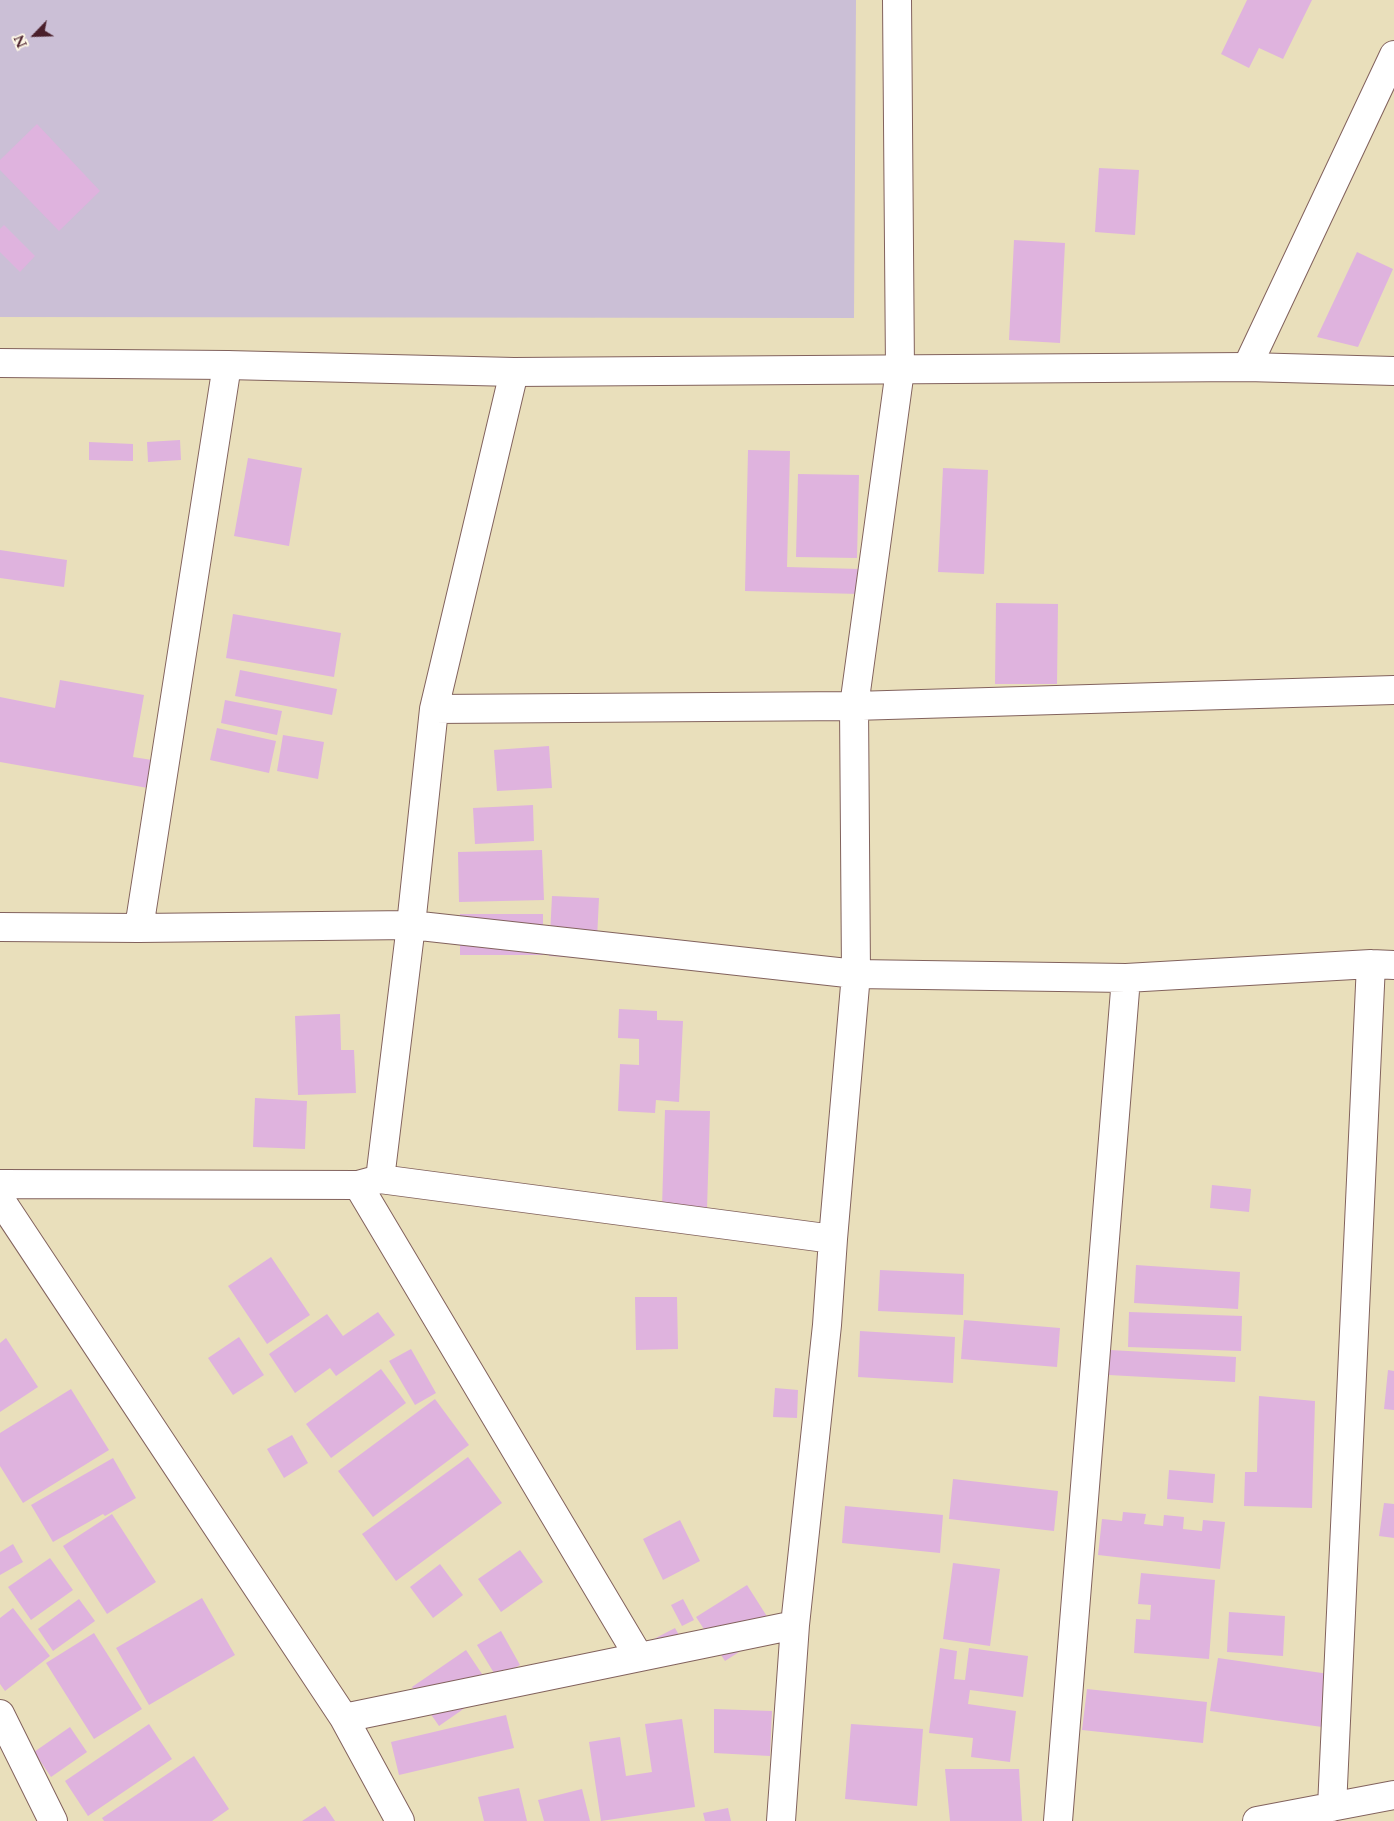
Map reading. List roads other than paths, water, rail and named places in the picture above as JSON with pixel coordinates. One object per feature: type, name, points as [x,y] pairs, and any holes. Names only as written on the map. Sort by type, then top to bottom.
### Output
[{"type":"street","points":[[781,1821],[795,1625],[827,1325],[856,974],[854,706],[900,370],[897,0]]},
{"type":"street","points":[[1247,367],[1394,55]]},
{"type":"street","points":[[0,363],[227,365],[514,372],[1247,367],[1394,371]]},
{"type":"street","points":[[139,928],[227,365]]},
{"type":"street","points":[[514,372],[434,709],[411,925],[369,1182],[639,1657]]},
{"type":"street","points":[[434,709],[854,706],[1394,690]]},
{"type":"street","points":[[0,927],[139,928],[411,925],[856,974],[1126,978],[1382,965],[1332,1807]]},
{"type":"street","points":[[1058,1821],[1126,978]]},
{"type":"street","points":[[0,1184],[369,1182],[833,1239]]},
{"type":"street","points":[[0,1199],[344,1718],[400,1821]]},
{"type":"street","points":[[344,1718],[795,1625]]},
{"type":"street","points":[[0,1714],[52,1821]]},
{"type":"street","points":[[1257,1821],[1394,1795]]}]
